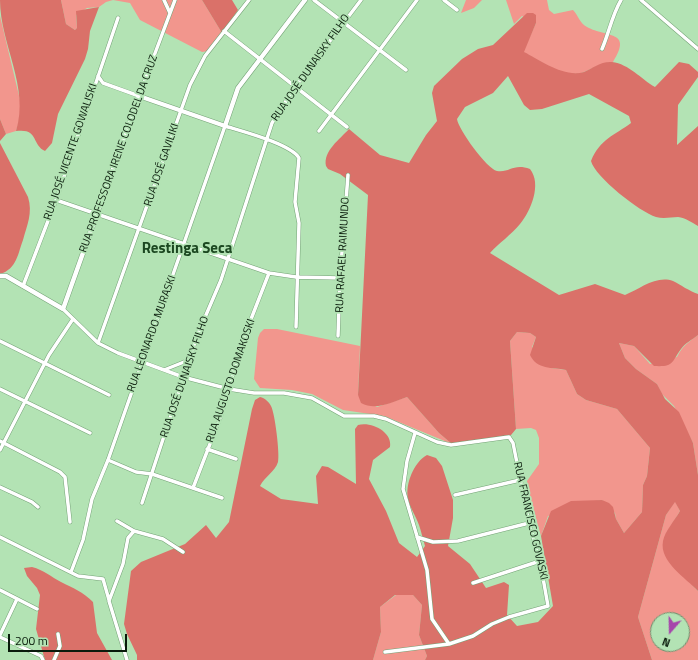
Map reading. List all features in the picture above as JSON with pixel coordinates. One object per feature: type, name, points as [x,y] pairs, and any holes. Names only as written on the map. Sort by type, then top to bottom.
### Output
[{"type":"street","points":[[164,0],[170,13]]},
{"type":"street","name":"RUA PROFESSORA IRENE COLODEL DA CRUZ","points":[[63,309],[175,0]]},
{"type":"street","name":"RUA JOSÉ GAVILIKI","points":[[98,342],[140,229],[190,85],[205,56],[249,0]]},
{"type":"street","name":"RUA LEONARDO MURASKI","points":[[71,572],[83,540],[92,498],[108,460],[238,88],[305,0]]},
{"type":"street","points":[[314,0],[379,51],[406,70]]},
{"type":"street","name":"RUA JOSÉ DUNAISKY FILHO","points":[[142,502],[188,360],[221,280],[272,123],[295,87],[361,0]]},
{"type":"street","points":[[319,131],[417,0]]},
{"type":"street","points":[[444,0],[457,10]]},
{"type":"street","points":[[602,49],[609,34],[616,9],[621,0]]},
{"type":"street","points":[[641,0],[698,49]]},
{"type":"street","name":"RUA JOSÉ VICENTE GOWALISKI","points":[[23,286],[56,200],[118,18]]},
{"type":"street","points":[[224,31],[347,127]]},
{"type":"street","points":[[98,76],[103,83],[266,139],[296,152],[299,158],[294,202],[299,223],[296,277],[296,327]]},
{"type":"street","name":"RUA RAFAEL RAIMUNDO","points":[[338,336],[340,278],[348,175]]},
{"type":"street","points":[[56,200],[269,273],[296,277],[340,278]]},
{"type":"street","name":"RUA AUGUSTO DOMAKOSKI","points":[[193,488],[229,390],[239,350],[269,273]]},
{"type":"street","points":[[0,276],[6,276],[63,309],[98,342],[118,353],[183,377],[229,390],[254,393],[284,393],[312,398],[344,416],[374,416],[386,419],[415,433],[407,461],[403,489],[427,570],[432,619],[449,644],[385,652]]},
{"type":"street","points":[[0,450],[2,442],[44,364],[73,319]]},
{"type":"street","points":[[0,341],[109,395]]},
{"type":"street","points":[[164,370],[188,360]]},
{"type":"street","points":[[0,389],[90,433]]},
{"type":"street","name":"RUA FRANCISCO GOVASKI","points":[[415,433],[437,442],[451,445],[509,437],[513,443],[529,523],[540,561],[548,606],[509,617],[492,624],[473,636],[449,644]]},
{"type":"street","points":[[2,442],[60,472],[65,477],[70,522]]},
{"type":"street","points":[[207,449],[236,459]]},
{"type":"street","points":[[108,460],[136,472],[152,474],[222,498]]},
{"type":"street","points":[[455,494],[520,480]]},
{"type":"street","points":[[0,487],[32,502],[38,507]]},
{"type":"street","points":[[117,521],[134,531],[163,539],[183,552]]},
{"type":"street","points":[[417,538],[433,542],[458,541],[529,523]]},
{"type":"street","points":[[109,601],[123,564],[128,538],[134,531]]},
{"type":"street","points":[[0,537],[78,576],[103,579],[127,660]]},
{"type":"street","points":[[474,583],[540,561]]},
{"type":"street","points":[[0,590],[37,609]]},
{"type":"street","points":[[17,598],[0,636],[41,656],[43,660]]},
{"type":"street","points":[[54,660],[60,646],[58,634]]},
{"type":"shaded area","points":[[0,0],[61,0],[66,24],[75,30],[77,28],[76,11],[99,7],[90,31],[85,59],[58,114],[52,143],[45,151],[41,148],[32,134],[23,131],[16,131],[19,115],[19,98],[17,82],[4,33]]},
{"type":"shaded area","points":[[61,0],[113,0],[106,2],[99,7],[87,8],[76,15],[77,28],[75,30],[66,24]]},
{"type":"shaded area","points":[[113,0],[202,0],[222,33],[208,51],[202,52],[140,20],[130,3]]},
{"type":"shaded area","points":[[202,0],[232,0],[238,10],[222,33]]},
{"type":"shaded area","points":[[466,0],[482,0],[474,8],[461,13]]},
{"type":"shaded area","points":[[506,0],[547,0],[549,10],[554,14],[573,10],[585,26],[609,34],[619,40],[620,45],[613,62],[574,74],[559,71],[523,52],[536,23],[522,16],[514,24]]},
{"type":"shaded area","points":[[527,13],[533,13],[536,15],[536,23],[524,52],[552,67],[568,73],[584,72],[601,64],[612,62],[624,66],[655,87],[679,62],[689,64],[698,72],[698,77],[678,105],[677,145],[698,126],[698,226],[688,220],[678,217],[659,218],[649,214],[619,193],[594,168],[591,161],[603,142],[631,123],[629,116],[589,94],[542,109],[530,110],[524,105],[508,76],[493,93],[465,107],[457,119],[462,131],[480,156],[492,169],[497,171],[505,171],[524,167],[530,169],[535,182],[534,197],[524,219],[490,253],[559,295],[595,284],[625,295],[654,281],[660,280],[673,281],[698,294],[698,335],[684,345],[669,365],[654,366],[634,346],[619,343],[625,358],[636,369],[657,384],[665,399],[679,412],[693,443],[698,475],[698,591],[669,563],[663,549],[663,541],[666,533],[680,511],[675,502],[666,515],[638,617],[652,660],[425,660],[427,656],[419,635],[422,605],[413,595],[395,595],[380,607],[381,632],[373,660],[137,660],[137,655],[124,624],[131,571],[141,562],[185,544],[206,525],[216,538],[229,522],[252,409],[255,400],[260,397],[264,398],[268,402],[273,410],[277,434],[278,462],[275,469],[264,479],[260,486],[281,499],[318,504],[316,476],[322,466],[328,467],[356,484],[355,429],[358,425],[363,424],[375,426],[385,432],[390,442],[390,447],[373,460],[369,479],[386,511],[399,543],[417,557],[425,546],[419,525],[408,499],[407,493],[409,480],[414,468],[422,458],[427,455],[436,458],[442,466],[453,500],[453,518],[448,546],[470,564],[486,588],[504,582],[509,585],[507,615],[517,626],[538,622],[553,606],[541,536],[551,511],[571,501],[602,500],[609,503],[613,507],[616,519],[624,533],[642,512],[643,485],[647,476],[650,448],[617,409],[586,400],[577,394],[566,370],[541,366],[533,360],[530,355],[536,337],[530,333],[517,332],[510,341],[516,429],[511,435],[452,444],[439,433],[407,397],[384,405],[372,406],[361,403],[358,395],[368,195],[340,174],[328,169],[326,166],[327,155],[333,146],[349,129],[380,155],[409,163],[426,135],[437,121],[432,93],[434,86],[462,59],[478,49],[493,45]]},
{"type":"shaded area","points":[[0,16],[20,100],[20,118],[16,131],[6,134],[0,119]]},
{"type":"shaded area","points":[[0,119],[6,134],[0,141]]},
{"type":"shaded area","points":[[0,143],[28,197],[30,214],[16,260],[6,272],[0,274]]},
{"type":"shaded area","points":[[264,329],[277,329],[360,346],[358,395],[377,407],[407,397],[439,433],[452,444],[384,416],[343,410],[312,394],[292,390],[260,388],[254,379],[258,338]]},
{"type":"shaded area","points":[[517,332],[530,333],[536,337],[532,347],[551,368],[566,370],[577,394],[586,400],[617,409],[650,448],[647,476],[643,485],[642,512],[624,533],[616,519],[615,513],[602,500],[548,516],[541,536],[528,490],[527,481],[539,464],[539,438],[536,430],[531,428],[516,429],[510,341]]},
{"type":"shaded area","points":[[698,335],[698,475],[693,443],[674,406],[662,394],[657,384],[636,369],[625,358],[619,343],[634,346],[650,364],[677,357],[683,347]]},
{"type":"shaded area","points":[[675,501],[680,511],[666,534],[693,586],[698,591],[698,660],[652,660],[638,617],[666,515]]},
{"type":"shaded area","points":[[32,567],[78,590],[93,602],[97,633],[112,660],[45,660],[36,629],[40,595],[37,588],[27,576],[24,568]]},
{"type":"shaded area","points":[[396,595],[413,595],[422,605],[419,635],[427,656],[425,660],[373,660],[381,632],[380,607]]},
{"type":"district","name":"Restinga Seca","points":[[187,249]]}]
